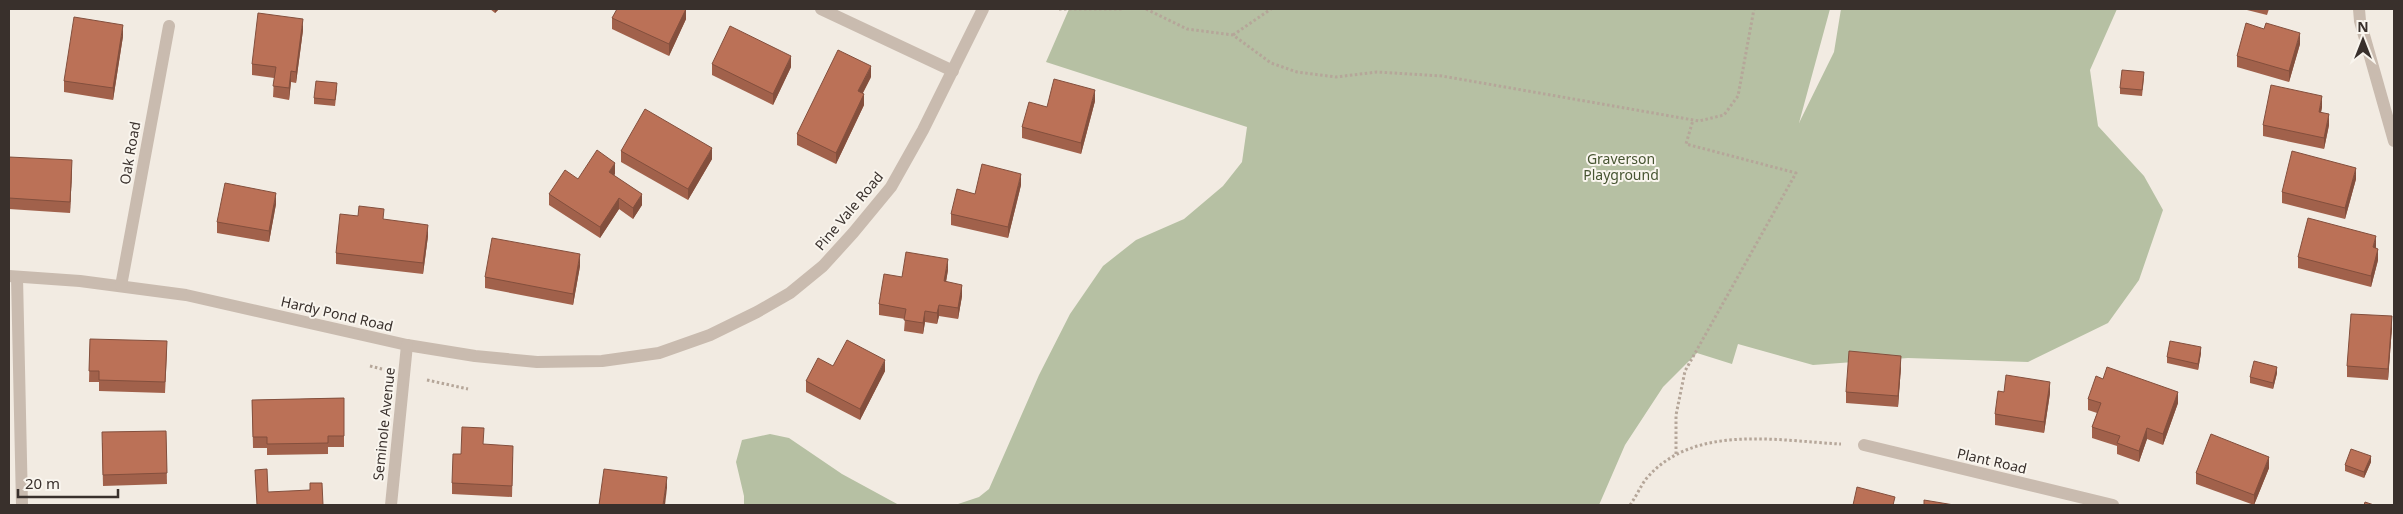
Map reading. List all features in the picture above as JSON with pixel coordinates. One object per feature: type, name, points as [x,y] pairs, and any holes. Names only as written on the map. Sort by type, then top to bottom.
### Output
[{"type":"street","points":[[821,9],[953,71]]},
{"type":"street","name":"Pine Vale Road","points":[[659,353],[710,335],[757,312],[790,293],[823,266],[891,187],[953,71],[983,9]]},
{"type":"street","points":[[2359,9],[2360,21],[2394,141]]},
{"type":"street","name":"Oak Road","points":[[121,286],[169,26]]},
{"type":"street","points":[[13,277],[22,505]]},
{"type":"street","name":"Hardy Pond Road","points":[[13,277],[121,286],[186,295],[407,345],[476,356],[537,362],[602,361],[659,353]]},
{"type":"street","name":"Seminole Avenue","points":[[392,505],[407,345]]},
{"type":"street","name":"Plant Road","points":[[1864,446],[2113,505]]},
{"type":"path","points":[[1059,9],[1124,9]]},
{"type":"path","points":[[1146,9],[1187,29],[1233,35],[1271,63],[1297,72],[1336,77],[1377,72],[1442,76],[1699,121],[1724,115],[1738,96],[1754,9]]},
{"type":"path","points":[[1233,35],[1271,9]]},
{"type":"path","points":[[1676,454],[1676,415],[1685,371],[1796,172],[1686,144],[1693,120]]},
{"type":"path","points":[[1630,505],[1647,479],[1676,454],[1706,443],[1745,439],[1864,446]]},
{"type":"green space","name":"Graverson Playground","points":[[1069,9],[1830,9],[1799,123],[1834,52],[1841,9],[2117,9],[2090,70],[2098,126],[2144,176],[2163,210],[2139,280],[2108,323],[2028,362],[1908,358],[1813,365],[1738,344],[1732,364],[1697,353],[1663,387],[1625,445],[1599,505],[955,505],[979,497],[989,489],[1039,375],[1070,314],[1103,266],[1136,240],[1184,219],[1223,186],[1242,162],[1247,127],[1046,62]]},
{"type":"green space","points":[[770,434],[789,438],[842,474],[899,505],[744,505],[744,496],[736,462],[742,440]]},
{"type":"building","points":[[617,9],[686,9],[669,44],[612,18]]},
{"type":"building","points":[[258,13],[303,19],[296,72],[291,71],[289,88],[273,86],[276,67],[252,64]]},
{"type":"building","points":[[74,17],[123,25],[113,88],[64,81]]},
{"type":"building","points":[[2246,23],[2264,29],[2266,23],[2300,33],[2289,71],[2237,56]]},
{"type":"building","points":[[730,26],[791,56],[773,94],[712,64]]},
{"type":"building","points":[[838,50],[871,66],[858,91],[864,94],[836,153],[797,134]]},
{"type":"building","points":[[2122,70],[2144,72],[2142,90],[2120,88]]},
{"type":"building","points":[[1054,79],[1095,90],[1081,143],[1022,127],[1029,102],[1047,107]]},
{"type":"building","points":[[316,81],[337,83],[335,100],[314,98]]},
{"type":"building","points":[[2271,85],[2322,96],[2319,112],[2329,114],[2324,138],[2263,125]]},
{"type":"building","points":[[645,109],[712,148],[688,189],[621,151]]},
{"type":"building","points":[[597,150],[615,163],[609,172],[642,194],[633,208],[619,198],[600,227],[549,194],[565,170],[578,179]]},
{"type":"building","points":[[2292,151],[2356,168],[2345,208],[2282,192]]},
{"type":"building","points":[[9,157],[72,160],[70,202],[9,198]]},
{"type":"building","points":[[982,164],[1021,174],[1008,227],[951,214],[957,189],[975,194]]},
{"type":"building","points":[[225,183],[276,193],[269,231],[217,222]]},
{"type":"building","points":[[359,206],[384,209],[383,219],[428,225],[423,263],[336,253],[340,214],[358,216]]},
{"type":"building","points":[[2308,218],[2376,236],[2373,247],[2378,249],[2371,276],[2298,257]]},
{"type":"building","points":[[492,238],[580,254],[573,294],[485,277]]},
{"type":"building","points":[[906,252],[948,259],[944,281],[962,285],[958,308],[939,305],[937,313],[925,311],[923,323],[904,320],[906,309],[879,304],[884,274],[902,277]]},
{"type":"building","points":[[2351,314],[2392,316],[2388,369],[2347,366]]},
{"type":"building","points":[[90,339],[167,341],[165,382],[99,380],[99,371],[89,371]]},
{"type":"building","points":[[847,340],[885,360],[860,409],[806,381],[818,358],[833,366]]},
{"type":"building","points":[[2170,341],[2201,347],[2198,364],[2167,357]]},
{"type":"building","points":[[1849,351],[1901,356],[1898,396],[1846,392]]},
{"type":"building","points":[[2254,361],[2277,367],[2273,383],[2250,377]]},
{"type":"building","points":[[2107,367],[2178,392],[2163,434],[2147,428],[2139,451],[2117,443],[2120,436],[2092,427],[2101,403],[2088,399],[2096,376],[2103,379]]},
{"type":"building","points":[[2006,375],[2050,382],[2044,422],[1995,414],[1998,391],[2004,392]]},
{"type":"building","points":[[344,398],[344,436],[328,436],[328,443],[267,444],[267,437],[253,437],[252,400]]},
{"type":"building","points":[[462,427],[484,428],[483,444],[513,446],[512,486],[452,483],[453,454],[461,454]]},
{"type":"building","points":[[166,431],[167,473],[103,475],[102,432]]},
{"type":"building","points":[[2211,434],[2269,457],[2254,495],[2196,473]]},
{"type":"building","points":[[2351,449],[2371,456],[2364,472],[2345,465]]},
{"type":"building","points":[[267,469],[268,492],[310,490],[310,483],[322,483],[323,505],[257,505],[255,470]]},
{"type":"building","points":[[604,469],[667,477],[663,505],[599,505]]},
{"type":"building","points":[[1857,487],[1895,497],[1893,505],[1853,505]]},
{"type":"building","points":[[1924,500],[1954,505],[1924,505]]}]
